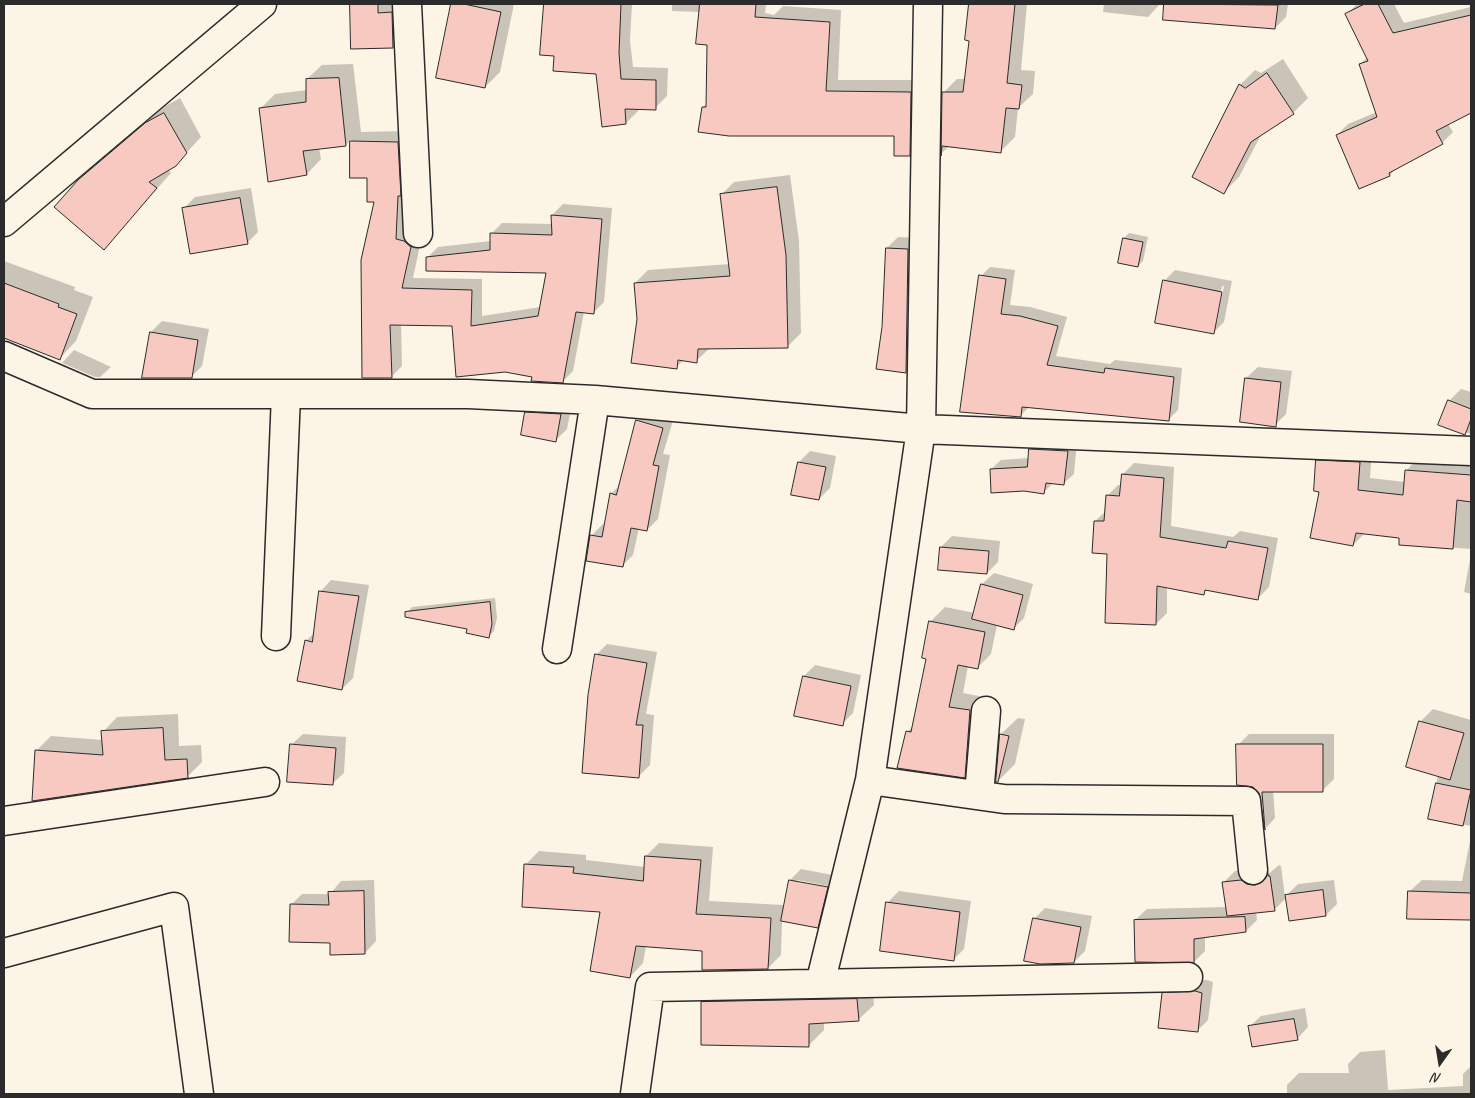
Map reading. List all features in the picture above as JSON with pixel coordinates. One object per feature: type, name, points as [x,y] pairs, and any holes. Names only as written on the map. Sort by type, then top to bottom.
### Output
[{"type":"street","points":[[4,222],[262,4]]},
{"type":"street","points":[[408,4],[418,233]]},
{"type":"street","points":[[820,984],[870,780],[921,429],[928,4]]},
{"type":"street","points":[[4,356],[92,394],[468,394],[595,400],[921,429],[1471,451]]},
{"type":"street","points":[[276,636],[286,395]]},
{"type":"street","points":[[557,649],[595,400]]},
{"type":"street","points":[[979,795],[986,711]]},
{"type":"street","points":[[870,780],[1004,799],[1052,801],[1246,801],[1252,870]]},
{"type":"street","points":[[4,821],[266,782]]},
{"type":"street","points":[[4,953],[174,907],[199,1094]]},
{"type":"street","points":[[635,1094],[650,987],[1188,977]]},
{"type":"building","points":[[350,4],[378,4],[378,13],[392,12],[393,48],[351,49]]},
{"type":"building","points":[[451,4],[464,4],[501,12],[485,88],[436,78]]},
{"type":"building","points":[[544,4],[621,4],[619,53],[621,79],[656,80],[656,110],[625,109],[626,124],[602,127],[596,74],[553,71],[554,56],[540,55]]},
{"type":"building","points":[[700,4],[756,4],[755,17],[830,22],[826,91],[911,92],[910,156],[894,156],[894,136],[729,136],[698,132],[702,107],[706,107],[707,45],[696,44]]},
{"type":"building","points":[[969,4],[1015,4],[1007,83],[1022,85],[1019,109],[1006,108],[1001,153],[942,146],[941,156],[942,92],[963,92],[969,41],[965,40]]},
{"type":"building","points":[[1164,4],[1278,5],[1275,29],[1163,20]]},
{"type":"building","points":[[1365,4],[1378,4],[1393,33],[1471,15],[1471,113],[1436,131],[1443,144],[1389,173],[1390,176],[1359,189],[1336,135],[1377,117],[1359,64],[1368,61],[1345,14]]},
{"type":"building","points":[[1267,73],[1294,114],[1251,142],[1224,194],[1192,177],[1239,84],[1245,88]]},
{"type":"building","points":[[339,78],[346,146],[303,151],[307,175],[268,182],[259,108],[306,102],[306,79]]},
{"type":"building","points":[[164,113],[187,153],[176,166],[149,182],[157,188],[104,250],[54,207],[78,180],[145,123]]},
{"type":"building","points":[[350,141],[398,142],[401,196],[398,196],[396,239],[404,241],[411,247],[402,288],[472,290],[471,326],[538,316],[546,273],[426,271],[426,257],[490,250],[490,233],[552,235],[551,215],[602,219],[594,314],[576,312],[563,383],[531,381],[532,377],[505,372],[456,377],[452,326],[390,325],[392,378],[362,378],[361,260],[374,202],[367,202],[367,178],[350,178]]},
{"type":"building","points":[[777,187],[786,255],[788,348],[698,349],[697,363],[678,360],[677,369],[631,363],[637,319],[634,283],[730,276],[720,194]]},
{"type":"building","points":[[240,198],[248,244],[190,254],[182,208]]},
{"type":"building","points":[[1123,238],[1143,242],[1138,267],[1118,263]]},
{"type":"building","points":[[886,248],[908,249],[906,373],[876,369],[882,327]]},
{"type":"building","points":[[979,275],[1006,279],[1001,314],[1020,316],[1058,326],[1047,365],[1104,373],[1105,368],[1174,377],[1169,421],[1022,407],[1021,417],[960,412]]},
{"type":"building","points":[[1163,280],[1222,292],[1214,334],[1155,323]]},
{"type":"building","points":[[4,283],[59,304],[58,307],[77,314],[60,360],[4,338]]},
{"type":"building","points":[[150,332],[198,340],[192,378],[142,378]]},
{"type":"building","points":[[1245,378],[1281,382],[1276,427],[1240,422]]},
{"type":"building","points":[[1448,400],[1471,409],[1471,419],[1465,435],[1438,425]]},
{"type":"building","points":[[525,412],[561,414],[556,442],[521,435]]},
{"type":"building","points":[[636,420],[663,428],[653,465],[659,466],[647,531],[631,528],[623,567],[586,561],[590,535],[602,537],[610,493],[616,495]]},
{"type":"building","points":[[1029,449],[1068,451],[1064,485],[1046,483],[1044,494],[1024,491],[991,493],[990,469],[1027,467]]},
{"type":"building","points":[[1316,460],[1360,462],[1358,490],[1403,495],[1405,470],[1471,475],[1471,502],[1457,500],[1453,549],[1399,545],[1399,538],[1356,533],[1353,546],[1310,538],[1319,492],[1314,491]]},
{"type":"building","points":[[798,462],[826,467],[819,500],[791,495]]},
{"type":"building","points":[[1122,474],[1164,478],[1160,537],[1226,548],[1228,541],[1268,548],[1258,600],[1205,590],[1204,595],[1157,586],[1156,625],[1105,623],[1107,554],[1092,553],[1094,521],[1104,521],[1106,495],[1119,496]]},
{"type":"building","points":[[940,547],[989,551],[987,574],[938,570]]},
{"type":"building","points":[[981,584],[1023,595],[1014,630],[972,619]]},
{"type":"building","points":[[319,591],[359,596],[342,690],[297,681],[305,640],[312,642]]},
{"type":"building","points":[[490,602],[492,624],[489,638],[466,633],[467,629],[405,617],[405,612]]},
{"type":"building","points":[[929,621],[985,632],[978,669],[958,665],[949,707],[970,710],[965,778],[897,768],[906,731],[911,732],[926,659],[922,658]]},
{"type":"building","points":[[595,654],[647,663],[636,725],[643,725],[639,778],[582,773],[588,695]]},
{"type":"building","points":[[803,676],[851,686],[843,726],[794,716]]},
{"type":"building","points":[[1419,721],[1464,733],[1450,780],[1406,767]]},
{"type":"building","points":[[163,728],[165,760],[187,759],[188,778],[32,801],[35,750],[103,755],[101,731]]},
{"type":"building","points":[[1000,734],[1009,736],[998,782],[996,782]]},
{"type":"building","points":[[290,744],[336,748],[333,785],[287,782]]},
{"type":"building","points":[[1236,744],[1323,744],[1323,792],[1262,792],[1265,830],[1259,793],[1253,787],[1237,785]]},
{"type":"building","points":[[1436,783],[1471,790],[1463,826],[1428,819]]},
{"type":"building","points":[[645,856],[701,860],[696,914],[771,918],[768,969],[702,970],[702,951],[636,946],[630,978],[590,971],[600,912],[522,907],[524,864],[574,867],[573,873],[643,881]]},
{"type":"building","points":[[1268,874],[1270,876],[1275,911],[1227,916],[1222,882],[1241,880],[1247,884],[1255,885],[1262,882]]},
{"type":"building","points":[[789,880],[828,887],[818,928],[781,921]]},
{"type":"building","points":[[1323,890],[1326,916],[1289,921],[1285,895]]},
{"type":"building","points":[[364,891],[365,954],[330,955],[330,943],[289,942],[290,904],[329,905],[328,892]]},
{"type":"building","points":[[1408,891],[1471,893],[1471,920],[1407,919]]},
{"type":"building","points":[[886,902],[960,912],[954,961],[880,951]]},
{"type":"building","points":[[1245,917],[1246,932],[1194,939],[1194,963],[1135,962],[1134,920]]},
{"type":"building","points":[[1033,918],[1081,927],[1074,963],[1040,964],[1024,961]]},
{"type":"building","points":[[1195,991],[1202,993],[1198,1032],[1158,1028],[1162,993]]},
{"type":"building","points":[[857,999],[859,1021],[809,1024],[809,1047],[701,1045],[701,1002]]},
{"type":"building","points":[[1294,1019],[1298,1040],[1252,1047],[1248,1026]]}]
